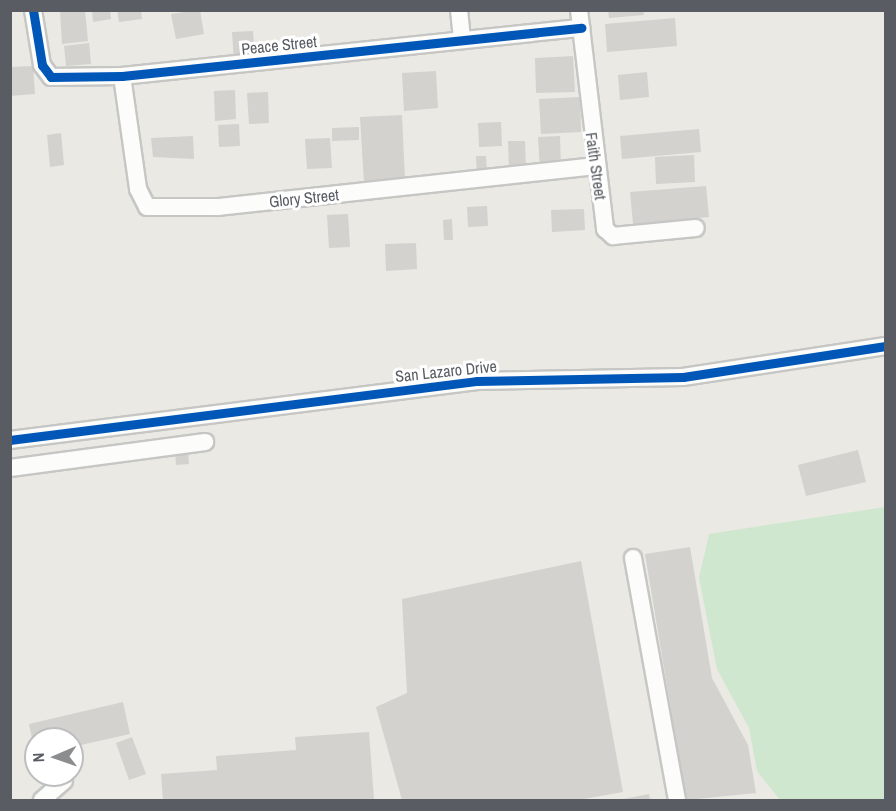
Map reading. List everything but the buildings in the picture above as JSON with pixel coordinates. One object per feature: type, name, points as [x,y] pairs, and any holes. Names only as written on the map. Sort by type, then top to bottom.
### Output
[{"type":"street","name":"Peace Street","points":[[33,10],[45,73],[122,76],[581,28]]},
{"type":"street","points":[[459,10],[462,40]]},
{"type":"street","name":"Faith Street","points":[[579,10],[595,166],[605,229],[613,236],[696,228]]},
{"type":"street","name":"Glory Street","points":[[122,76],[138,189],[147,207],[218,207],[595,166]]},
{"type":"street","name":"San Lazaro Drive","points":[[10,440],[477,381],[683,377],[885,346]]},
{"type":"street","points":[[123,451],[152,421]]},
{"type":"street","points":[[10,468],[123,451],[205,442]]},
{"type":"street","points":[[633,558],[677,801]]},
{"type":"street","points":[[42,801],[57,787]]},
{"type":"green space","points":[[885,507],[885,800],[780,800],[757,771],[749,728],[717,669],[699,578],[709,534]]},
{"type":"cycle path","points":[[33,10],[42,65],[51,77],[122,76],[581,28]]},
{"type":"cycle path","points":[[10,440],[477,381],[683,377],[886,346]]}]
